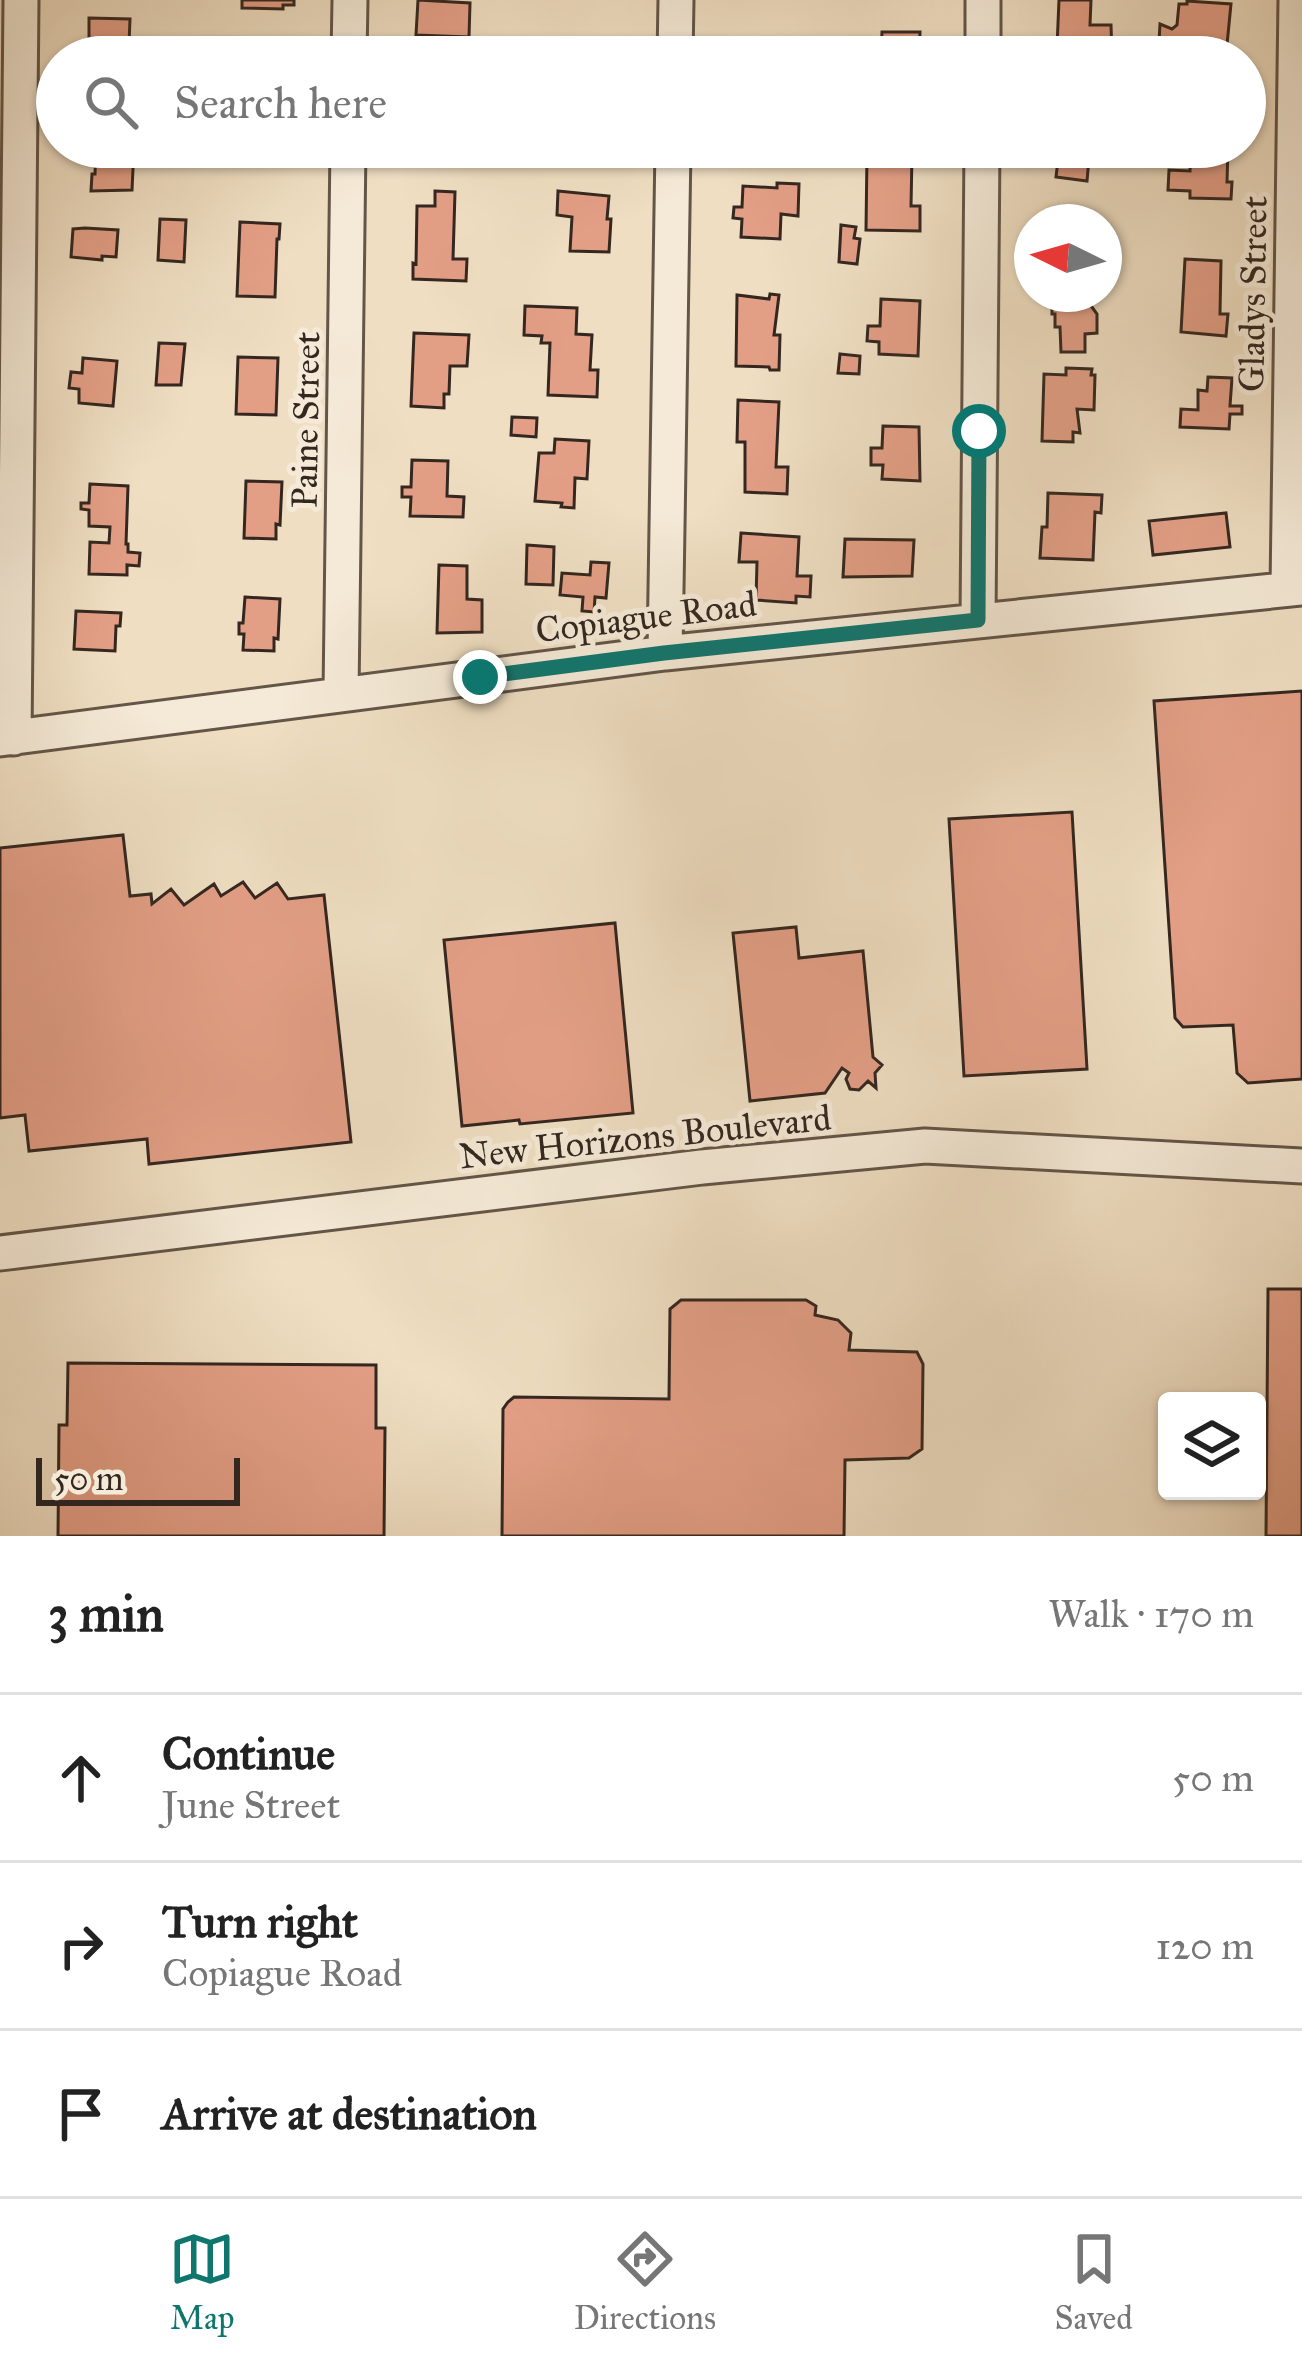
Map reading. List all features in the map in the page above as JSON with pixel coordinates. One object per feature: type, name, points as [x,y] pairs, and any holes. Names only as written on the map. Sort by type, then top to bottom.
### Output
[{"type":"street","points":[[7,738],[21,0]]},
{"type":"street","points":[[350,0],[350,36]]},
{"type":"street","points":[[675,36],[676,0]]},
{"type":"street","points":[[983,0],[983,36]]},
{"type":"street","name":"Gladys Street","points":[[1295,588],[1296,0]]},
{"type":"street","name":"Paine Street","points":[[341,694],[348,168]]},
{"type":"street","points":[[664,653],[673,168]]},
{"type":"street","points":[[978,620],[982,168]]},
{"type":"street","name":"Copiague Road","points":[[7,738],[664,653],[1295,588]]},
{"type":"street","name":"New Horizons Boulevard","points":[[0,1253],[702,1167],[925,1146],[1302,1166]]},
{"type":"building","points":[[242,0],[294,0],[294,5],[242,8]]},
{"type":"building","points":[[418,0],[470,3],[469,36],[416,35]]},
{"type":"building","points":[[1059,0],[1091,0],[1090,25],[1111,25],[1111,36],[1057,36]]},
{"type":"building","points":[[1179,4],[1231,4],[1228,36],[1159,36],[1160,24],[1172,29],[1177,25]]},
{"type":"building","points":[[89,18],[130,19],[129,36],[89,36]]},
{"type":"building","points":[[882,32],[920,32],[920,36],[882,36]]},
{"type":"building","points":[[95,168],[133,168],[132,190],[91,191]]},
{"type":"building","points":[[867,168],[912,168],[911,206],[920,206],[920,231],[866,230]]},
{"type":"building","points":[[1057,168],[1088,168],[1087,181],[1056,177]]},
{"type":"building","points":[[1227,168],[1231,199],[1190,198],[1190,191],[1168,190],[1169,170]]},
{"type":"building","points":[[777,183],[799,184],[798,216],[781,214],[780,239],[741,237],[742,219],[733,218],[734,207],[742,207],[743,186],[777,188]]},
{"type":"building","points":[[435,191],[455,192],[453,259],[467,259],[466,281],[413,279],[417,206],[435,206]]},
{"type":"building","points":[[558,191],[609,196],[609,252],[570,251],[572,217],[557,215]]},
{"type":"building","points":[[160,219],[186,220],[184,262],[158,260]]},
{"type":"building","points":[[240,222],[280,224],[275,297],[237,296]]},
{"type":"building","points":[[841,225],[856,227],[854,238],[860,239],[857,264],[839,262]]},
{"type":"building","points":[[73,229],[118,230],[116,257],[71,257]]},
{"type":"building","points":[[1185,259],[1221,261],[1220,314],[1228,314],[1226,336],[1181,332]]},
{"type":"building","points":[[770,294],[779,295],[774,335],[780,335],[779,370],[736,366],[737,295],[769,299]]},
{"type":"building","points":[[881,299],[920,301],[918,356],[879,354],[879,342],[867,341],[868,326],[880,326]]},
{"type":"building","points":[[525,306],[577,308],[576,334],[592,335],[590,370],[598,370],[597,397],[548,395],[550,343],[541,343],[542,336],[524,335]]},
{"type":"building","points":[[1096,312],[1097,333],[1085,334],[1085,352],[1061,352],[1060,327],[1055,327],[1052,314]]},
{"type":"building","points":[[414,333],[469,335],[467,366],[450,366],[444,408],[411,406]]},
{"type":"building","points":[[159,343],[185,344],[181,385],[156,385]]},
{"type":"building","points":[[840,354],[860,356],[859,374],[838,373]]},
{"type":"building","points":[[238,357],[278,358],[276,415],[236,414]]},
{"type":"building","points":[[83,358],[117,361],[113,406],[79,403],[79,389],[69,388],[71,372],[82,373]]},
{"type":"building","points":[[1066,368],[1092,369],[1094,410],[1077,409],[1080,433],[1073,432],[1073,442],[1042,441],[1044,374],[1066,375]]},
{"type":"building","points":[[1208,377],[1232,378],[1230,406],[1242,406],[1242,414],[1230,414],[1229,429],[1180,427],[1181,409],[1198,410],[1198,390],[1207,391]]},
{"type":"building","points":[[738,400],[779,402],[776,467],[788,467],[787,494],[745,492],[745,442],[737,442]]},
{"type":"building","points":[[512,417],[537,418],[536,437],[511,435]]},
{"type":"building","points":[[883,426],[919,427],[920,481],[882,479],[883,465],[871,465],[871,448],[882,448]]},
{"type":"building","points":[[555,439],[589,441],[587,479],[575,478],[574,508],[535,501],[539,453],[554,453]]},
{"type":"building","points":[[412,460],[448,461],[447,496],[464,497],[463,517],[410,516],[411,497],[402,497],[402,487],[411,487]]},
{"type":"building","points":[[246,481],[282,482],[276,539],[244,538]]},
{"type":"building","points":[[90,484],[128,486],[126,544],[128,552],[140,553],[139,566],[127,565],[127,575],[89,574],[90,542],[109,543],[110,527],[89,526],[89,510],[81,509],[81,503],[89,503]]},
{"type":"building","points":[[1048,493],[1102,495],[1101,513],[1095,512],[1093,560],[1040,558]]},
{"type":"building","points":[[1226,513],[1230,547],[1153,555],[1149,521]]},
{"type":"building","points":[[741,533],[799,537],[797,576],[811,576],[810,597],[796,596],[796,603],[756,600],[757,562],[739,562]]},
{"type":"building","points":[[845,539],[914,540],[912,576],[843,577]]},
{"type":"building","points":[[527,545],[554,547],[553,585],[526,584]]},
{"type":"building","points":[[591,562],[609,563],[606,598],[595,597],[594,612],[582,611],[583,597],[560,595],[562,573],[590,575]]},
{"type":"building","points":[[439,565],[467,566],[467,599],[482,600],[482,632],[437,633]]},
{"type":"building","points":[[245,597],[280,599],[274,651],[243,650],[239,623],[243,623]]},
{"type":"building","points":[[76,611],[121,613],[115,651],[74,649]]},
{"type":"building","points":[[1302,691],[1302,1079],[1248,1083],[1237,1073],[1233,1025],[1183,1027],[1175,1018],[1154,701]]},
{"type":"building","points":[[1072,812],[1087,1069],[964,1076],[949,819]]},
{"type":"building","points":[[123,835],[130,896],[151,894],[152,904],[171,889],[184,905],[214,884],[221,896],[243,882],[255,898],[277,883],[288,899],[324,895],[351,1142],[149,1164],[147,1139],[29,1151],[25,1115],[0,1118],[0,848]]},
{"type":"building","points":[[615,923],[633,1113],[462,1126],[444,940]]},
{"type":"building","points":[[796,927],[799,958],[863,951],[873,1057],[882,1065],[875,1073],[876,1088],[868,1081],[859,1090],[850,1089],[849,1073],[842,1068],[825,1093],[750,1101],[733,933]]},
{"type":"building","points":[[1268,1289],[1302,1289],[1302,1536],[1266,1536]]},
{"type":"building","points":[[681,1300],[806,1300],[816,1306],[815,1315],[838,1320],[851,1333],[849,1350],[917,1352],[923,1364],[922,1449],[909,1458],[845,1460],[844,1536],[502,1536],[503,1409],[508,1402],[514,1397],[669,1399],[670,1309]]},
{"type":"building","points":[[68,1363],[376,1365],[376,1428],[385,1428],[384,1536],[58,1536],[59,1425],[67,1425]]},
{"type":"route","points":[[480,677],[978,620],[979,431]]}]
